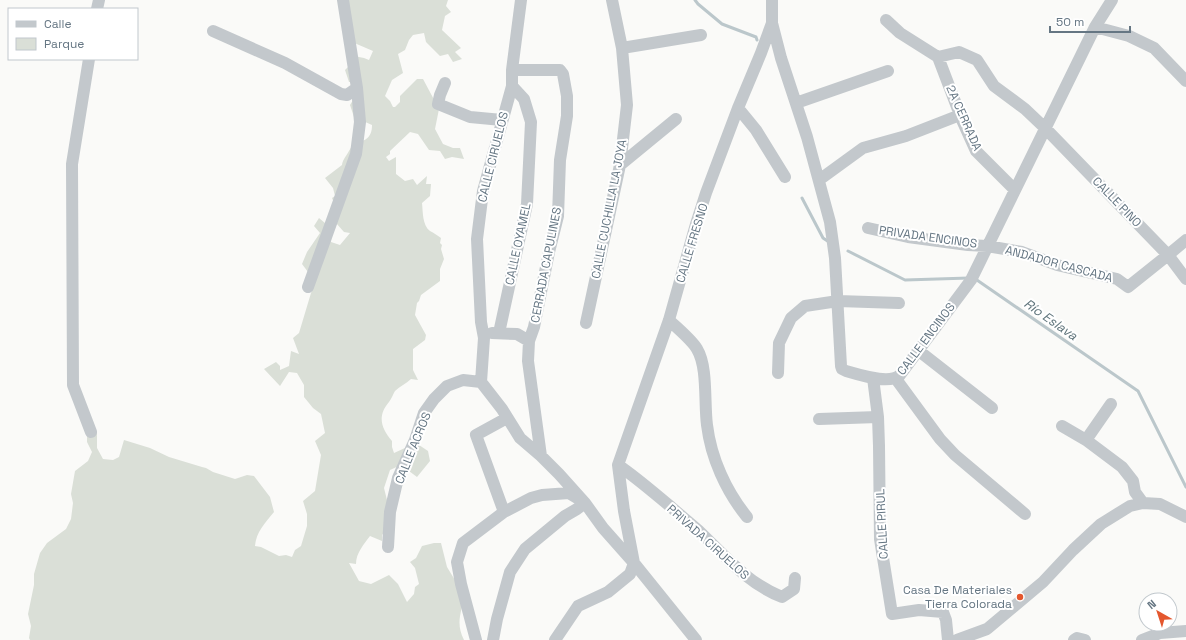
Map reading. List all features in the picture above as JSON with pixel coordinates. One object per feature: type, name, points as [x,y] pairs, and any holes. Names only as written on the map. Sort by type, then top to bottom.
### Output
[{"type":"street","points":[[308,287],[356,154],[360,122],[357,88],[343,0]]},
{"type":"street","name":"CALLE CIRUELOS","points":[[484,338],[481,322],[477,239],[483,191],[512,86],[512,70],[521,0]]},
{"type":"street","name":"CALLE CUCHILLA LA JOYA","points":[[586,323],[620,165],[627,105],[622,48],[612,0]]},
{"type":"street","name":"CALLE ENCINOS","points":[[772,0],[772,23],[781,58],[807,136],[830,222],[835,258],[841,366],[842,369],[846,371],[873,378],[890,380],[896,379],[919,352],[972,277],[1095,27],[1112,0]]},
{"type":"street","points":[[886,20],[900,33],[938,57]]},
{"type":"street","name":"CALLE FRESNO","points":[[618,465],[669,320],[696,224],[738,108],[772,23]]},
{"type":"street","points":[[1095,27],[1129,36],[1154,48],[1186,81]]},
{"type":"street","points":[[213,32],[285,63],[341,94],[347,95],[357,88]]},
{"type":"street","points":[[622,48],[701,36]]},
{"type":"street","name":"CALLE PINO","points":[[938,57],[959,52],[977,60],[994,86],[1025,109],[1045,128],[1168,255],[1186,279]]},
{"type":"street","name":"2A CERRADA","points":[[938,57],[960,115],[976,150],[1015,190]]},
{"type":"street","points":[[89,60],[72,164],[73,385],[91,432]]},
{"type":"street","name":"CERRADA CAPULINES","points":[[512,70],[560,70],[563,74],[567,96],[567,116],[560,160],[558,216],[549,252],[534,328],[529,341],[528,361],[541,456]]},
{"type":"street","points":[[796,103],[888,71]]},
{"type":"street","points":[[445,83],[438,104],[470,117],[502,120]]},
{"type":"street","name":"CALLE OYAMEL","points":[[499,333],[527,204],[531,122],[524,99],[512,86]]},
{"type":"street","points":[[738,108],[756,130],[786,177]]},
{"type":"street","points":[[818,180],[863,148],[906,136],[960,115]]},
{"type":"street","points":[[620,165],[676,118]]},
{"type":"street","name":"PRIVADA ENCINOS","points":[[868,228],[908,237],[987,246]]},
{"type":"street","points":[[1168,255],[1186,240]]},
{"type":"street","name":"ANDADOR CASCADA","points":[[987,246],[1022,252],[1058,266],[1117,279],[1128,286],[1168,255]]},
{"type":"street","points":[[778,373],[779,343],[791,318],[805,306],[838,301],[899,303]]},
{"type":"street","points":[[669,320],[697,349],[703,366],[707,426],[711,444],[723,480],[738,506],[747,517]]},
{"type":"street","points":[[529,341],[516,334],[490,333],[484,338],[482,382],[520,438],[541,456],[585,503],[603,528],[634,563],[696,640]]},
{"type":"street","points":[[919,352],[992,408]]},
{"type":"street","name":"CALLE PIRUL","points":[[873,378],[878,417],[880,538],[892,614],[919,610],[943,612],[946,620],[948,640]]},
{"type":"street","points":[[896,379],[940,439],[954,455],[1025,514]]},
{"type":"street","name":"CALLE ACROS","points":[[388,547],[390,512],[398,478],[415,440],[424,413],[434,399],[447,386],[463,380],[482,382]]},
{"type":"street","points":[[1086,440],[1111,404]]},
{"type":"street","points":[[819,418],[878,417]]},
{"type":"street","points":[[504,512],[476,435],[507,418]]},
{"type":"street","points":[[1062,426],[1086,440],[1113,460],[1132,478],[1135,492],[1143,503]]},
{"type":"street","points":[[555,640],[578,606],[608,592],[630,574],[634,563],[624,511],[618,465]]},
{"type":"street","name":"PRIVADA CIRUELOS","points":[[618,465],[635,477],[698,530],[723,556],[749,579],[767,591],[782,597],[794,589],[795,578]]},
{"type":"street","points":[[476,640],[461,584],[457,562],[463,543],[504,512],[542,494],[569,493],[585,503]]},
{"type":"street","points":[[493,640],[497,619],[510,572],[525,549],[565,516],[577,510],[585,503]]},
{"type":"street","points":[[957,640],[987,629],[1043,582],[1101,524],[1130,506],[1143,503],[1160,504],[1186,517]]},
{"type":"street","points":[[1142,640],[1160,633],[1186,631]]},
{"type":"street","points":[[1074,640],[1077,638],[1085,640]]},
{"type":"green space","points":[[342,0],[448,0],[446,6],[451,12],[445,16],[442,30],[461,48],[455,52],[462,59],[453,62],[448,54],[440,56],[426,42],[424,33],[413,35],[405,50],[398,54],[403,73],[392,80],[385,96],[393,107],[395,107],[400,102],[400,96],[417,79],[423,79],[439,109],[435,129],[443,144],[453,148],[460,148],[464,159],[452,157],[445,159],[440,151],[429,150],[418,134],[410,132],[390,151],[390,154],[386,157],[389,161],[396,157],[396,174],[405,181],[413,179],[417,185],[427,176],[426,184],[431,184],[430,196],[422,203],[424,222],[430,231],[441,238],[440,243],[442,245],[441,249],[444,259],[440,269],[440,281],[421,295],[417,303],[415,315],[426,335],[425,340],[413,349],[413,370],[418,380],[411,379],[395,391],[385,407],[382,417],[383,427],[392,441],[394,453],[416,443],[428,451],[430,461],[417,477],[401,465],[390,470],[384,488],[388,504],[385,531],[382,535],[382,541],[370,536],[359,552],[356,564],[349,563],[359,581],[371,584],[389,575],[398,584],[407,602],[414,594],[415,587],[419,584],[415,568],[410,562],[416,558],[422,546],[441,543],[447,567],[464,595],[460,618],[460,628],[464,640],[30,640],[31,626],[28,614],[34,585],[34,574],[40,553],[47,543],[66,529],[71,519],[73,503],[71,494],[75,471],[88,461],[92,452],[87,442],[87,429],[97,432],[97,448],[103,459],[113,460],[119,457],[124,440],[235,479],[247,475],[254,476],[270,497],[274,512],[259,532],[255,546],[261,547],[279,556],[286,555],[292,557],[295,550],[301,546],[307,526],[307,514],[303,501],[315,491],[321,455],[315,441],[325,433],[321,414],[313,408],[304,397],[304,385],[297,373],[289,372],[280,386],[264,369],[276,362],[280,366],[280,370],[289,366],[291,351],[299,354],[293,338],[299,333],[314,283],[302,264],[307,252],[320,233],[314,226],[319,218],[332,229],[331,242],[340,245],[350,233],[344,232],[336,223],[336,207],[332,198],[335,196],[333,188],[325,178],[342,165],[352,145],[364,141],[372,130],[372,125],[354,117],[350,105],[358,92],[354,82],[349,82],[345,70],[349,66],[354,56],[369,60],[373,51],[352,42]]},
{"type":"waterway","name":"Río Eslava","points":[[695,0],[722,24],[756,37],[757,40]]},
{"type":"waterway","name":"Río Eslava","points":[[802,198],[823,238],[829,242]]},
{"type":"waterway","name":"Río Eslava","points":[[848,251],[905,280],[969,278]]},
{"type":"waterway","name":"Río Eslava","points":[[974,278],[1138,391],[1186,487]]},
{"type":"place","name":"Casa De Materiales Tierra Colorada","points":[[1020,597]]}]
